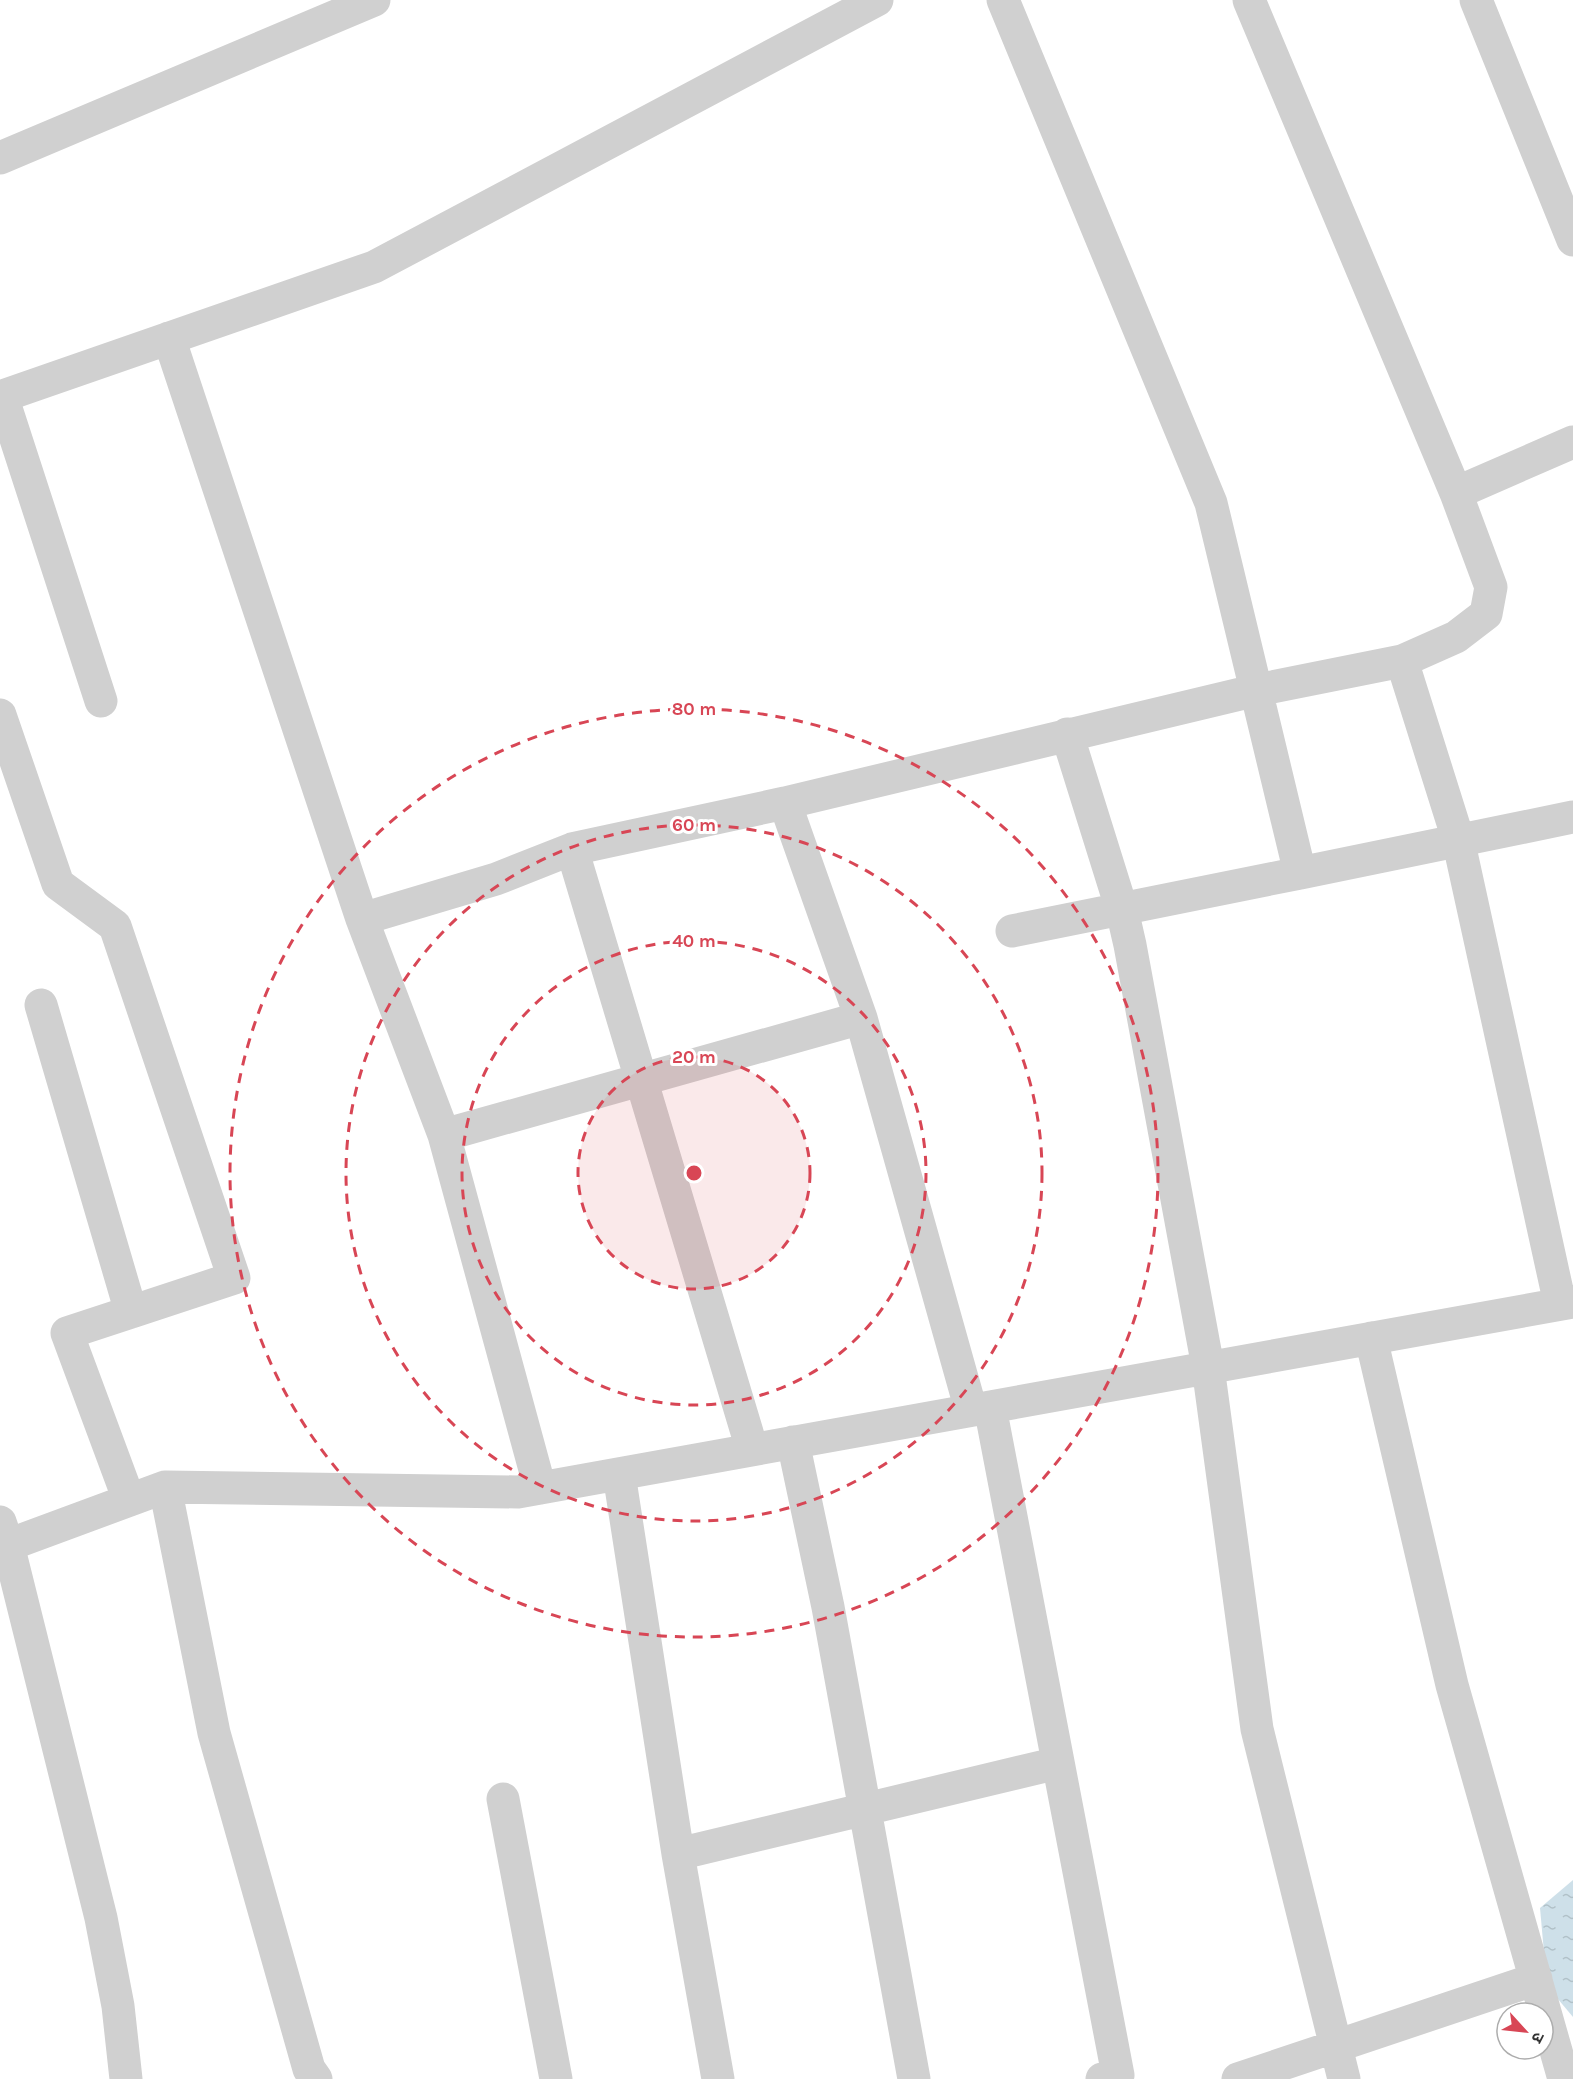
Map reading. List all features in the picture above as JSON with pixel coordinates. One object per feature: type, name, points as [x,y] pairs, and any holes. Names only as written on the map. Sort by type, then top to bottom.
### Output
[{"type":"street","points":[[0,158],[374,0]]},
{"type":"street","points":[[101,701],[1,396],[374,267],[877,0]]},
{"type":"street","points":[[1003,0],[1211,503],[1300,873]]},
{"type":"street","points":[[362,919],[496,879],[572,849],[785,803],[1257,690],[1402,661],[1456,637],[1486,614],[1491,587],[1456,494],[1249,0]]},
{"type":"street","points":[[1476,0],[1573,240]]},
{"type":"street","points":[[169,338],[362,919],[444,1135],[540,1488]]},
{"type":"street","points":[[1456,494],[1573,442]]},
{"type":"street","points":[[126,2079],[118,2006],[101,1918],[3,1538],[129,1500],[165,1486],[518,1492],[1567,1303],[1458,839],[1402,661]]},
{"type":"street","points":[[0,715],[58,884],[115,927],[234,1278],[67,1333],[129,1500]]},
{"type":"street","points":[[1067,734],[1122,910],[1208,1367],[1257,1729],[1344,2079]]},
{"type":"street","points":[[785,803],[861,1018],[980,1408],[1058,1763],[1113,2078]]},
{"type":"street","points":[[1012,931],[1573,817]]},
{"type":"street","points":[[572,849],[643,1079],[752,1449]]},
{"type":"street","points":[[41,1005],[131,1312]]},
{"type":"street","points":[[444,1135],[861,1018]]},
{"type":"street","points":[[1371,1338],[1452,1686],[1564,2079]]},
{"type":"street","points":[[793,1442],[828,1607],[914,2079]]},
{"type":"street","points":[[619,1474],[678,1854],[718,2079]]},
{"type":"street","points":[[165,1486],[214,1733],[309,2069],[316,2079]]},
{"type":"street","points":[[678,1854],[1058,1763]]},
{"type":"street","points":[[503,1799],[556,2079]]},
{"type":"street","points":[[1238,2079],[1536,1979]]},
{"type":"water","points":[[1573,1880],[1573,2017],[1547,1986],[1540,1908]]}]
